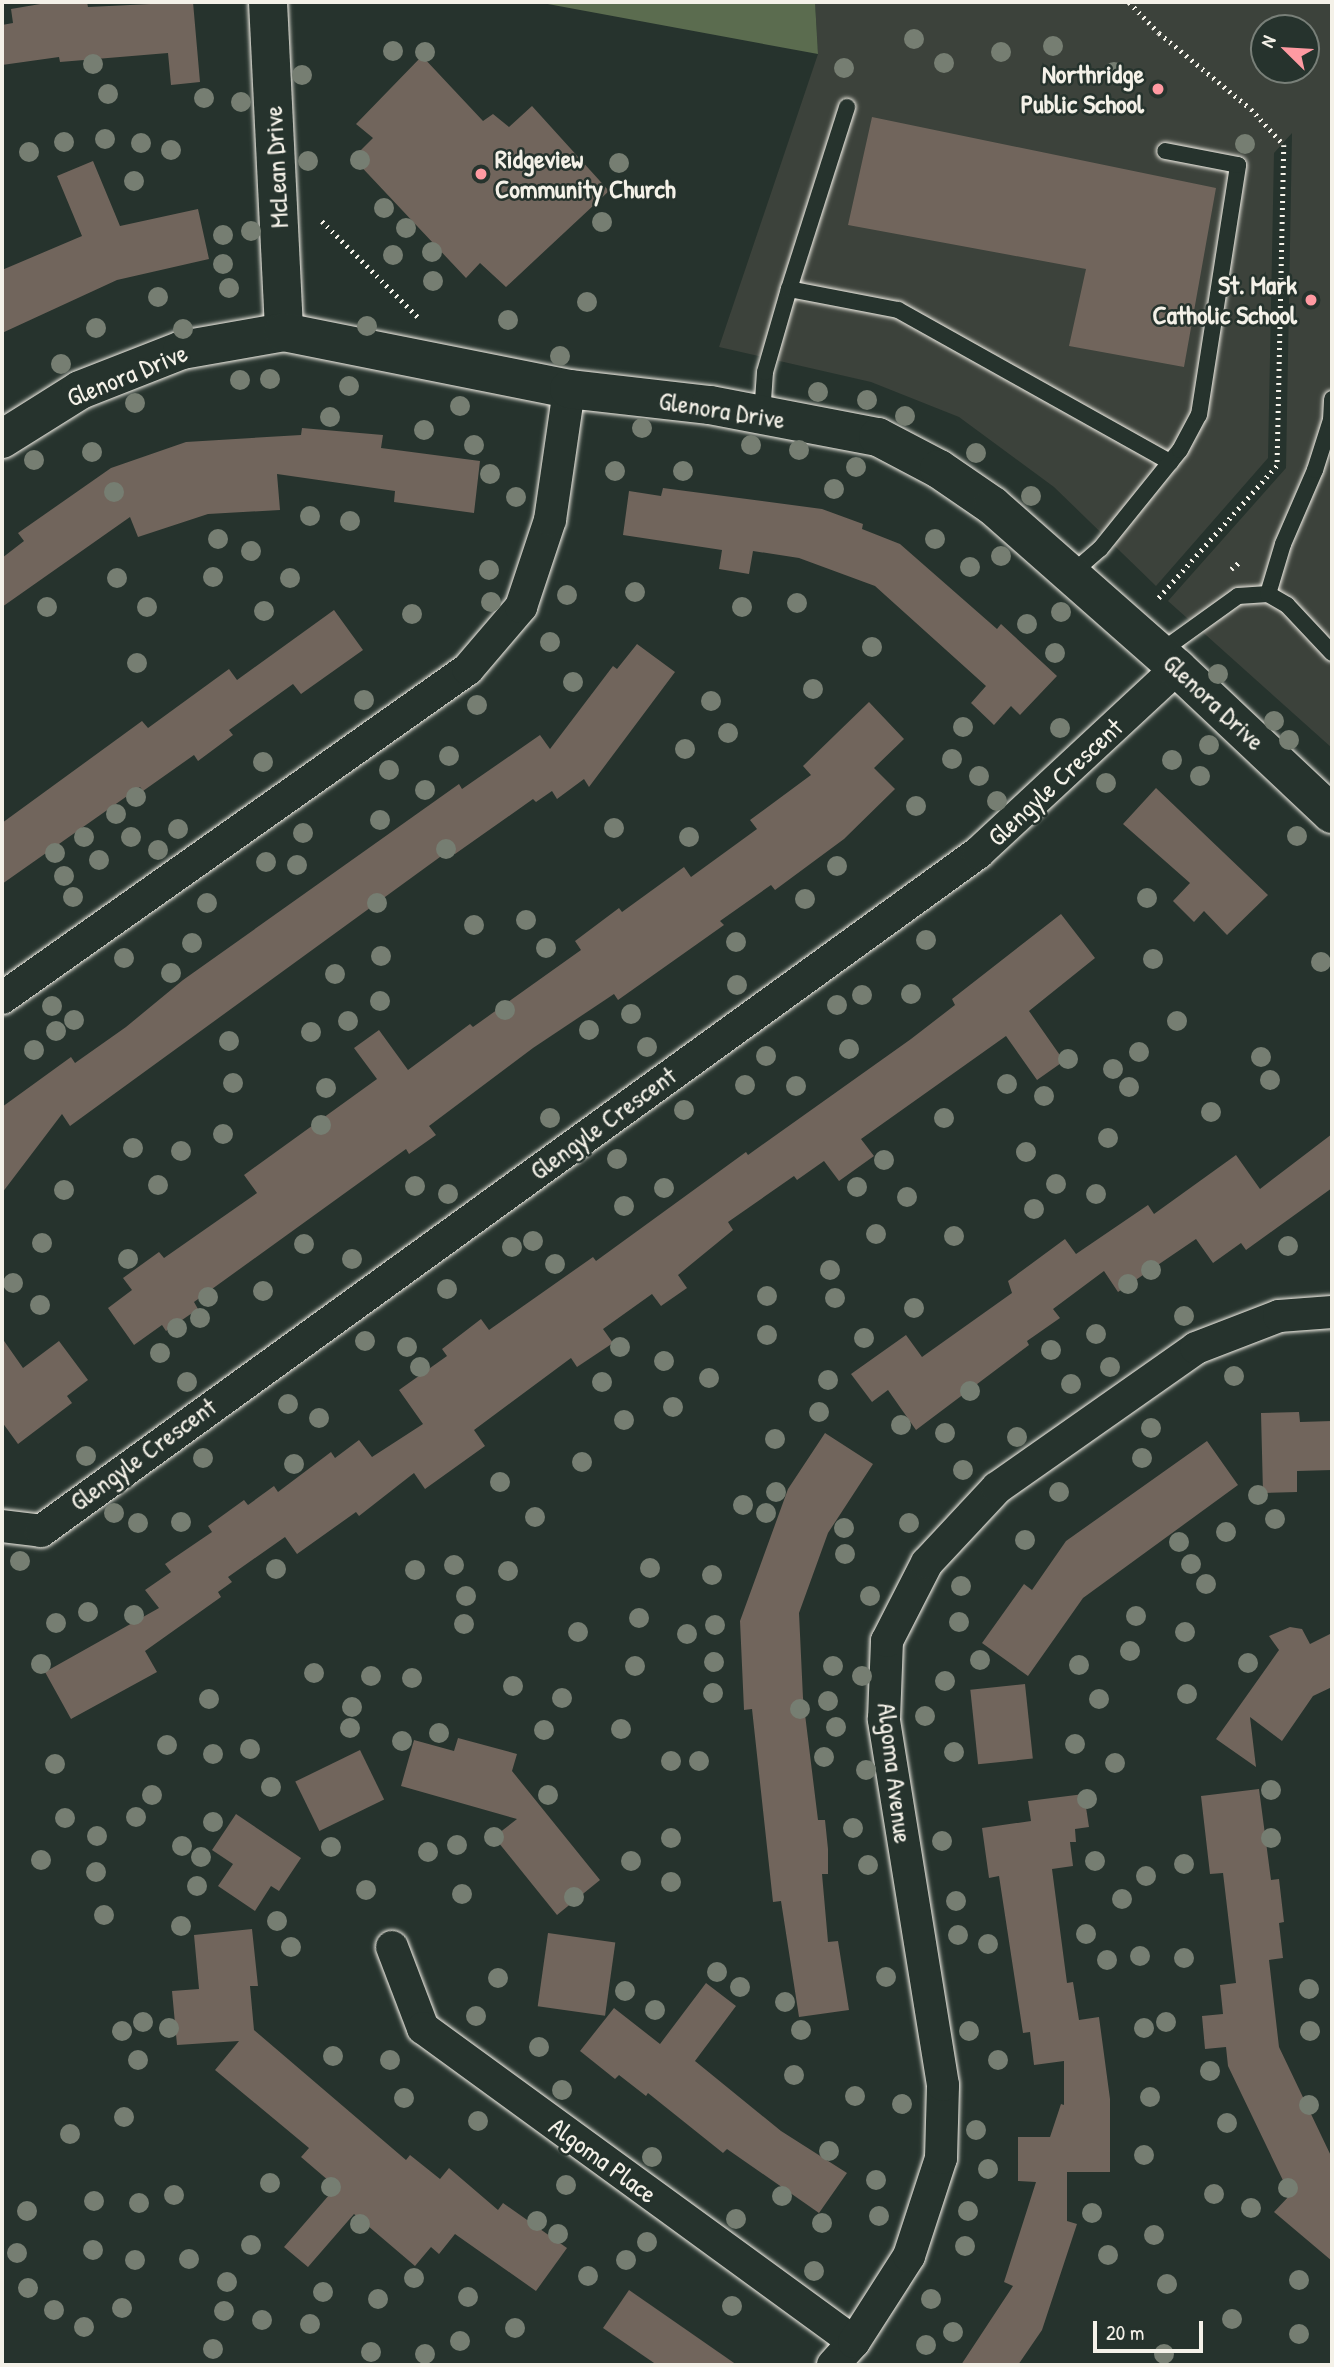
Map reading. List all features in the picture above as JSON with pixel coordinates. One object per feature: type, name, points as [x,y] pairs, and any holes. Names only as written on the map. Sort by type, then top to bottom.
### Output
[{"type":"street","name":"McLean Drive","points":[[268,2],[284,332]]},
{"type":"street","name":"Glenora Drive","points":[[2,439],[80,390],[181,350],[284,332],[569,389],[762,415],[878,437],[927,463],[993,506],[1168,660],[1332,814]]},
{"type":"street","points":[[2,998],[468,669],[521,607],[550,520],[569,389]]},
{"type":"street","name":"Glengyle Crescent","points":[[2,1526],[41,1531],[978,853],[1168,660]]},
{"type":"street","name":"Algoma Avenue","points":[[833,2365],[854,2342],[909,2256],[942,2158],[943,2085],[884,1718],[887,1641],[927,1563],[997,1488],[1196,1348],[1279,1316],[1332,1312]]},
{"type":"street","name":"Algoma Place","points":[[392,1947],[423,2028],[854,2342]]},
{"type":"lane","points":[[762,415],[765,372],[847,107]]},
{"type":"lane","points":[[1071,574],[1100,549],[1170,462],[1199,415],[1238,165],[1165,151]]},
{"type":"lane","points":[[789,289],[898,310],[1170,462]]},
{"type":"lane","points":[[1268,594],[1283,544],[1319,458],[1331,419],[1332,399]]},
{"type":"lane","points":[[1168,660],[1238,596],[1268,594],[1287,605],[1332,653]]},
{"type":"path","points":[[1129,2],[1158,33],[1251,110],[1284,145],[1277,466],[1154,603]]},
{"type":"path","points":[[322,221],[423,322]]},
{"type":"shaded area","points":[[815,2],[1332,2],[1332,748],[1168,601],[1286,468],[1292,133],[1274,153],[1268,458],[1156,586],[1054,487],[959,417],[871,382],[719,347],[818,54]]},
{"type":"green space","points":[[537,2],[815,2],[818,54]]},
{"type":"building","points":[[52,2],[87,2],[88,7],[193,2],[200,82],[171,85],[168,53],[60,62],[59,57],[2,65],[2,25],[13,23],[11,9]]},
{"type":"building","name":"Ridgeview Community Church","points":[[422,56],[483,121],[493,114],[509,127],[532,106],[609,191],[506,287],[480,263],[466,278],[353,158],[373,138],[356,124]]},
{"type":"building","points":[[872,117],[1216,188],[1184,367],[1069,346],[1086,269],[848,225]]},
{"type":"building","points":[[93,161],[120,226],[198,209],[209,259],[117,280],[2,333],[2,270],[82,236],[57,176]]},
{"type":"building","points":[[302,428],[383,435],[381,448],[480,461],[474,513],[394,502],[395,491],[277,474],[280,510],[208,514],[138,537],[130,517],[2,607],[2,558],[24,541],[18,533],[111,468],[186,442],[301,435]]},
{"type":"building","points":[[663,488],[822,509],[863,524],[862,529],[900,544],[997,629],[1001,624],[1057,676],[1020,715],[1011,706],[994,725],[971,703],[986,686],[875,586],[799,558],[753,551],[749,574],[719,569],[722,550],[623,535],[629,491],[661,496]]},
{"type":"building","points":[[334,610],[363,650],[301,694],[293,684],[229,730],[233,735],[198,761],[194,755],[143,791],[140,787],[2,884],[2,823],[142,721],[148,728],[229,669],[237,680]]},
{"type":"building","points":[[637,644],[675,672],[589,787],[584,779],[557,799],[552,791],[536,802],[533,799],[455,854],[451,849],[70,1126],[62,1114],[2,1193],[2,1107],[71,1057],[75,1063],[126,1027],[183,980],[459,784],[462,789],[540,735],[550,749],[613,666],[617,669]]},
{"type":"building","points":[[869,702],[904,739],[874,768],[895,789],[844,839],[775,890],[771,885],[720,921],[724,925],[618,1000],[614,994],[533,1048],[429,1126],[436,1135],[409,1154],[406,1149],[194,1302],[198,1309],[166,1331],[162,1325],[134,1345],[108,1308],[132,1290],[123,1278],[159,1252],[164,1258],[257,1193],[244,1175],[377,1079],[354,1048],[379,1030],[408,1070],[470,1024],[473,1027],[581,950],[575,941],[619,908],[622,912],[684,867],[691,877],[757,829],[750,820],[811,775],[803,766]]},
{"type":"building","points":[[1156,788],[1268,895],[1227,935],[1204,911],[1194,922],[1173,901],[1190,883],[1123,824]]},
{"type":"building","points":[[1061,914],[1095,958],[1029,1011],[1064,1061],[1037,1080],[1006,1036],[861,1139],[874,1156],[839,1181],[824,1161],[797,1180],[794,1176],[728,1222],[733,1230],[678,1275],[687,1288],[661,1306],[652,1294],[603,1329],[613,1343],[577,1367],[571,1358],[474,1430],[485,1446],[425,1489],[414,1473],[359,1516],[356,1512],[297,1554],[285,1537],[228,1577],[232,1582],[218,1592],[221,1597],[145,1651],[157,1672],[71,1719],[45,1672],[159,1608],[145,1590],[171,1572],[165,1564],[212,1532],[208,1526],[244,1500],[248,1505],[274,1486],[278,1492],[331,1452],[335,1458],[359,1440],[372,1457],[423,1424],[399,1390],[447,1356],[442,1349],[481,1319],[489,1330],[593,1257],[596,1261],[746,1152],[748,1155],[911,1039],[955,1005],[952,999]]},
{"type":"building","points":[[1332,1134],[1332,1188],[1246,1250],[1241,1243],[1213,1263],[1196,1239],[1118,1292],[1104,1271],[1053,1309],[1060,1318],[1027,1341],[1029,1345],[916,1430],[888,1390],[872,1402],[851,1374],[906,1335],[922,1357],[1012,1293],[1008,1281],[1065,1239],[1076,1254],[1148,1205],[1154,1214],[1236,1155],[1260,1189]]},
{"type":"building","points":[[2,1338],[23,1368],[59,1341],[88,1380],[67,1396],[72,1403],[18,1444],[2,1422]]},
{"type":"building","points":[[1299,1412],[1300,1422],[1332,1421],[1332,1470],[1297,1471],[1297,1492],[1263,1493],[1261,1413]]},
{"type":"building","points":[[825,1433],[873,1464],[828,1533],[799,1613],[803,1698],[818,1820],[825,1820],[828,1849],[828,1874],[822,1874],[828,1942],[838,1941],[849,2010],[799,2017],[781,1901],[773,1902],[752,1709],[744,1710],[740,1621],[788,1489]]},
{"type":"building","points":[[1207,1441],[1238,1485],[1083,1598],[1028,1676],[982,1643],[1024,1584],[1032,1590],[1066,1541]]},
{"type":"building","points":[[1290,1627],[1302,1629],[1310,1644],[1332,1633],[1332,1687],[1313,1696],[1282,1741],[1250,1717],[1256,1767],[1216,1739],[1279,1650],[1269,1636]]},
{"type":"building","points":[[1025,1684],[1033,1759],[978,1764],[970,1690]]},
{"type":"building","points":[[458,1738],[517,1754],[512,1771],[600,1880],[557,1915],[494,1837],[517,1819],[401,1786],[414,1740],[454,1751]]},
{"type":"building","points":[[360,1750],[384,1799],[319,1831],[295,1782]]},
{"type":"building","points":[[1259,1789],[1271,1880],[1279,1879],[1284,1922],[1279,1923],[1283,1958],[1269,1960],[1279,2047],[1332,2158],[1332,2261],[1274,2212],[1290,2195],[1228,2066],[1226,2047],[1205,2049],[1202,2016],[1223,2014],[1220,1985],[1236,1983],[1223,1873],[1210,1874],[1201,1796]]},
{"type":"building","points":[[1084,1794],[1089,1827],[1075,1829],[1076,1842],[1070,1842],[1073,1866],[1052,1869],[1067,1983],[1073,1982],[1079,2020],[1099,2017],[1110,2099],[1110,2172],[1067,2172],[1067,2221],[1077,2224],[1042,2330],[1018,2365],[961,2365],[1013,2286],[1004,2282],[1036,2182],[1018,2181],[1018,2137],[1050,2137],[1061,2104],[1064,2105],[1064,2061],[1034,2065],[1030,2032],[1023,2033],[999,1876],[989,1878],[982,1828],[1031,1821],[1028,1801]]},
{"type":"building","points":[[236,1814],[301,1858],[279,1891],[271,1886],[255,1911],[218,1886],[233,1864],[212,1850]]},
{"type":"building","points":[[252,1929],[258,1986],[250,1986],[254,2030],[406,2160],[410,2155],[440,2179],[449,2168],[498,2210],[503,2203],[567,2248],[536,2291],[455,2234],[439,2254],[431,2247],[415,2266],[354,2214],[308,2267],[284,2247],[336,2187],[301,2157],[309,2148],[215,2070],[239,2041],[177,2045],[172,1991],[199,1989],[194,1935]]},
{"type":"building","points":[[548,1933],[615,1942],[605,2016],[538,2006]]},
{"type":"building","points":[[706,1983],[736,2006],[695,2061],[781,2131],[847,2173],[819,2213],[727,2149],[723,2153],[648,2093],[646,2096],[619,2075],[615,2079],[580,2051],[614,2008],[660,2044]]},
{"type":"building","points":[[629,2290],[737,2365],[657,2365],[603,2328]]},
{"type":"place","name":"Northridge Public School","points":[[1158,89]]},
{"type":"place","name":"Ridgeview Community Church","points":[[481,174]]},
{"type":"place","name":"St. Mark Catholic School","points":[[1311,300]]}]
